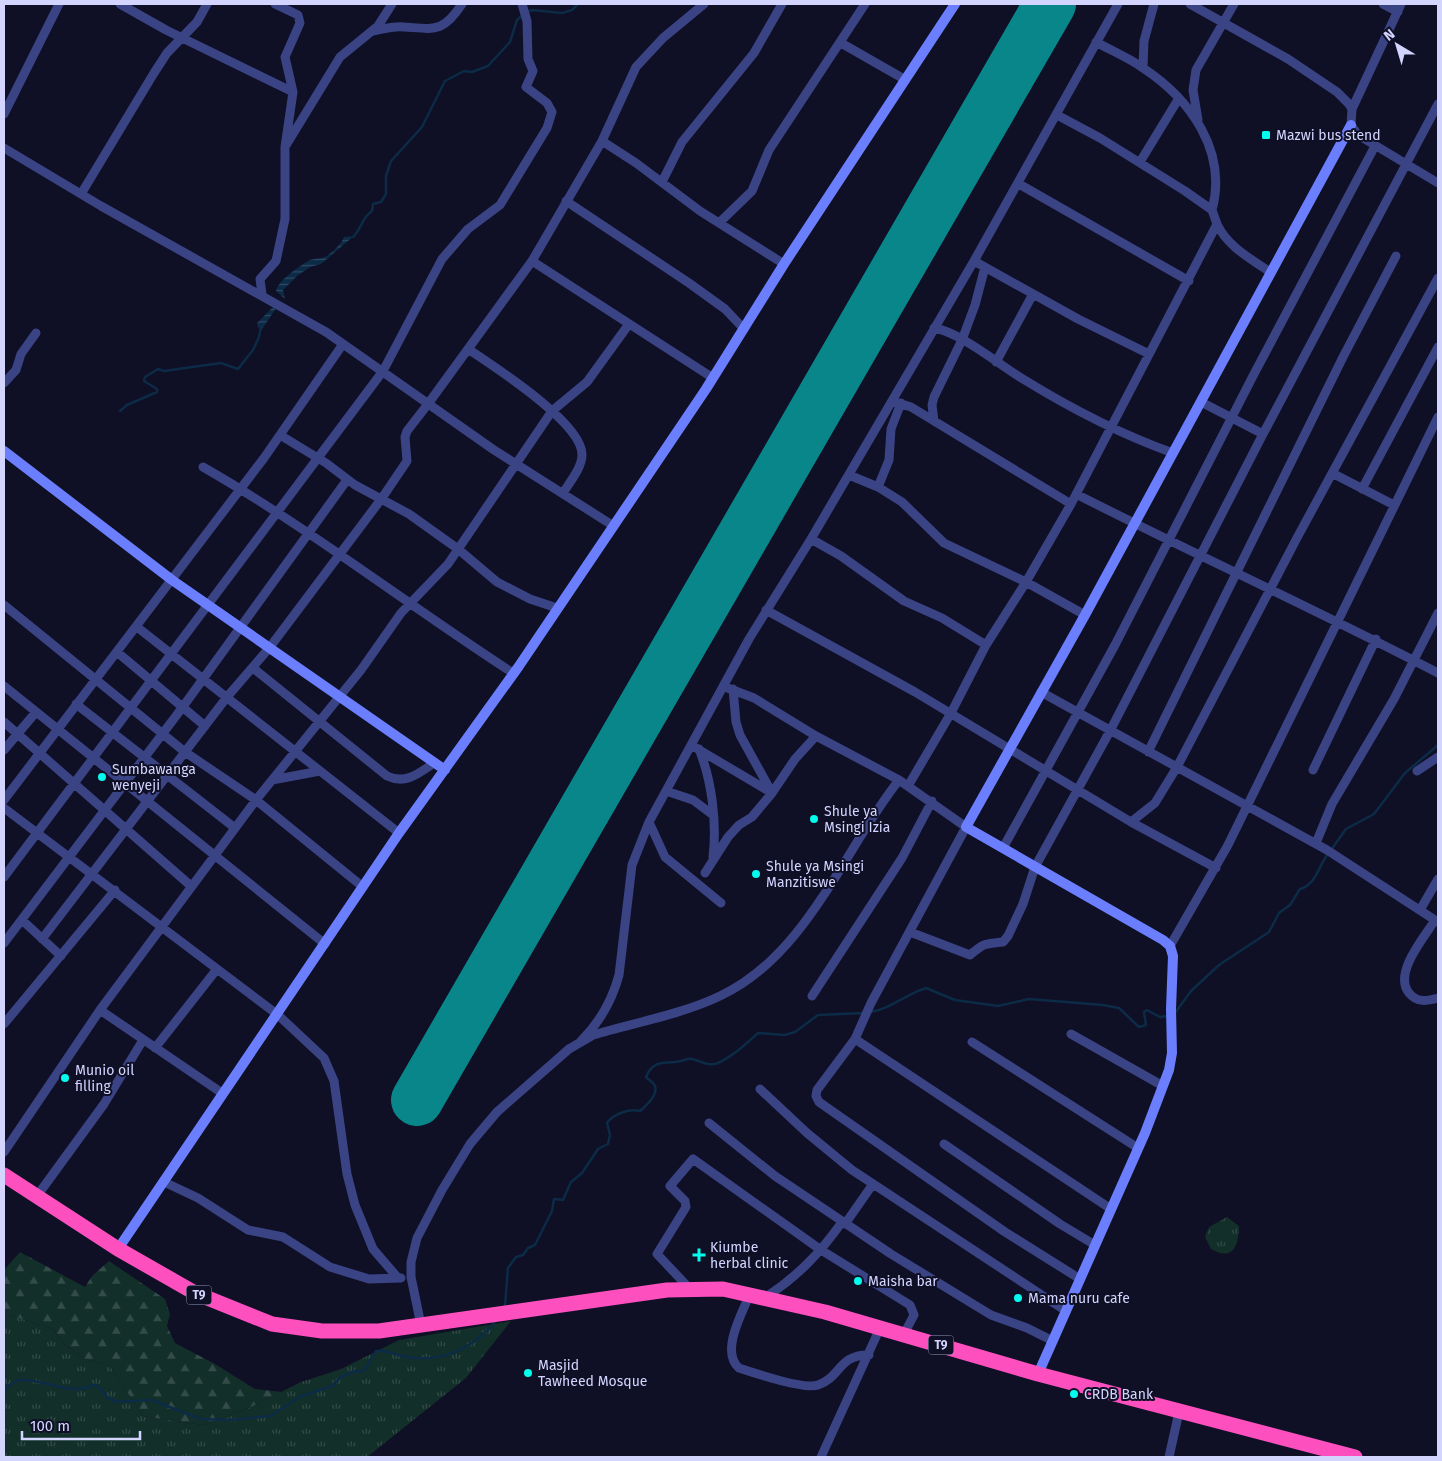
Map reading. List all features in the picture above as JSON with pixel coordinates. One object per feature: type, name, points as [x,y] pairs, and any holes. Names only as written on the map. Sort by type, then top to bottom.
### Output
[{"type":"highway","name":"T9","points":[[4,1175],[118,1249],[195,1293],[272,1324],[322,1331],[354,1332],[452,1321],[689,1288],[723,1289],[766,1297],[904,1334],[1038,1374],[1327,1454],[1355,1457]]},
{"type":"street","points":[[4,114],[59,4]]},
{"type":"street","points":[[120,4],[181,38],[293,92]]},
{"type":"street","points":[[81,194],[154,73],[181,38],[197,22],[207,4]]},
{"type":"street","points":[[262,294],[260,279],[276,261],[285,219],[285,147],[293,92],[285,57],[300,24],[300,18],[275,4]]},
{"type":"street","points":[[285,147],[340,57],[372,31],[392,4]]},
{"type":"street","points":[[372,31],[403,27],[435,29],[450,19],[462,4]]},
{"type":"street","points":[[4,877],[383,371],[442,260],[468,230],[500,205],[547,128],[552,112],[551,107],[526,87],[533,71],[529,63],[527,21],[522,4]]},
{"type":"street","points":[[42,939],[227,697],[270,648],[339,553],[382,498],[407,461],[405,437],[407,431],[532,261],[602,141],[636,67],[663,38],[704,4]]},
{"type":"street","points":[[662,182],[682,142],[754,53],[782,4]]},
{"type":"street","points":[[720,223],[752,191],[768,150],[841,43],[865,4]]},
{"type":"street","points":[[118,1249],[222,1093],[278,1015],[399,833],[514,673],[612,525],[713,378],[784,264],[955,4]]},
{"type":"street","points":[[421,1325],[411,1277],[411,1262],[417,1238],[470,1144],[486,1123],[503,1105],[595,1027],[614,992],[619,975],[632,865],[649,822],[729,688],[766,610],[896,402],[934,328],[1019,184],[1118,4]]},
{"type":"street","points":[[1143,68],[1144,41],[1154,4]]},
{"type":"street","points":[[1190,4],[1317,78],[1346,100],[1352,109]]},
{"type":"street","points":[[1234,4],[1196,70],[1193,90],[1198,120],[1211,148],[1216,171],[1217,187],[1212,210],[1217,224],[1220,231],[1235,246],[1270,272]]},
{"type":"street","points":[[1080,1279],[1006,1232],[819,1102],[816,1096],[817,1090],[855,1039],[871,1003],[1008,749],[1085,615],[1351,125],[1352,109],[1400,8],[1383,4]]},
{"type":"street","points":[[1096,42],[1143,68],[1179,98],[1198,120]]},
{"type":"street","points":[[841,43],[904,79]]},
{"type":"street","points":[[1140,162],[1179,98]]},
{"type":"street","points":[[910,932],[970,955],[985,943],[1003,942],[1008,936],[1023,904],[1035,867],[1110,731],[1263,434],[1438,104]]},
{"type":"street","points":[[1057,114],[1140,162],[1212,210]]},
{"type":"street","points":[[1351,125],[1358,135],[1438,183]]},
{"type":"street","points":[[602,141],[720,223],[784,264]]},
{"type":"street","points":[[1003,848],[1047,772],[1170,541],[1232,418],[1375,146]]},
{"type":"street","points":[[4,148],[81,194],[262,294],[343,344],[515,463],[612,525]]},
{"type":"street","points":[[1019,184],[1189,281]]},
{"type":"street","points":[[566,201],[725,309],[744,329]]},
{"type":"street","points":[[908,786],[951,713],[986,645],[1026,582],[1071,504],[1110,427],[1189,281],[1217,224]]},
{"type":"street","points":[[1148,752],[1343,358],[1396,256]]},
{"type":"street","points":[[532,261],[713,378]]},
{"type":"street","points":[[974,262],[1149,354]]},
{"type":"street","points":[[934,421],[932,405],[934,397],[962,340],[975,305],[985,267]]},
{"type":"street","points":[[1131,822],[1155,803],[1177,767],[1332,473],[1438,278]]},
{"type":"street","points":[[996,362],[1033,294]]},
{"type":"street","points":[[4,1152],[100,1010],[191,886],[409,604],[437,577],[552,411],[587,382],[629,324]]},
{"type":"street","points":[[934,328],[945,330],[1044,391],[1110,427],[1173,453]]},
{"type":"street","points":[[4,383],[16,370],[21,354],[36,333]]},
{"type":"street","points":[[4,800],[57,728],[137,627],[241,490],[343,344]]},
{"type":"street","points":[[1362,489],[1438,347]]},
{"type":"street","points":[[468,349],[513,378],[552,411],[580,444],[582,452],[580,465],[563,493]]},
{"type":"street","points":[[896,402],[934,421],[1071,504]]},
{"type":"street","points":[[878,487],[889,460],[889,436],[896,402]]},
{"type":"street","points":[[1201,402],[1263,434]]},
{"type":"street","points":[[1170,946],[1216,868],[1438,417]]},
{"type":"street","points":[[280,435],[318,458],[347,480],[382,498],[458,549],[497,582],[530,599],[557,608]]},
{"type":"street","points":[[4,451],[172,580],[340,695],[445,770]]},
{"type":"street","points":[[203,467],[339,553],[409,604],[514,673]]},
{"type":"street","points":[[1332,473],[1394,505]]},
{"type":"street","points":[[849,475],[878,487],[902,502],[944,543],[1026,582],[1085,615]]},
{"type":"street","points":[[4,944],[71,858],[125,782],[182,708],[347,480]]},
{"type":"street","points":[[1076,494],[1270,591],[1376,639],[1438,673]]},
{"type":"street","points":[[811,539],[841,556],[899,597],[942,618],[986,645]]},
{"type":"street","points":[[4,619],[7,608],[185,752],[256,800],[363,887]]},
{"type":"street","points":[[766,610],[951,713],[1078,791],[1216,868]]},
{"type":"street","points":[[1316,843],[1332,804],[1394,699],[1438,613]]},
{"type":"street","points":[[137,627],[399,833]]},
{"type":"street","points":[[1313,770],[1376,639]]},
{"type":"street","points":[[117,652],[205,726]]},
{"type":"street","points":[[253,668],[318,722],[392,779],[409,778],[434,763]]},
{"type":"street","points":[[729,688],[754,698],[816,736],[898,780],[932,801],[966,827],[1170,946],[1173,956],[1172,1053],[1164,1086],[1038,1374]]},
{"type":"street","points":[[729,688],[740,735],[772,793]]},
{"type":"street","points":[[6,692],[57,728],[216,854],[325,944]]},
{"type":"street","points":[[1041,692],[1316,843],[1437,921],[1407,967],[1404,981],[1408,992],[1414,999],[1421,1001],[1438,998]]},
{"type":"street","points":[[76,704],[235,828]]},
{"type":"street","points":[[4,750],[36,712]]},
{"type":"street","points":[[4,722],[191,886]]},
{"type":"street","points":[[705,873],[734,829],[752,817],[772,793],[795,759],[816,736]]},
{"type":"street","points":[[695,747],[772,793]]},
{"type":"street","points":[[695,747],[706,771],[714,814],[713,859]]},
{"type":"street","points":[[1417,771],[1438,757]]},
{"type":"street","points":[[272,780],[320,771]]},
{"type":"street","points":[[580,1041],[593,1035],[720,996],[755,974],[776,956],[816,905],[898,780]]},
{"type":"street","points":[[666,791],[693,800],[714,814]]},
{"type":"street","points":[[812,996],[902,858],[932,801]]},
{"type":"street","points":[[4,808],[278,1015],[320,1054],[328,1065],[334,1081],[347,1174],[355,1204],[373,1249],[398,1278]]},
{"type":"street","points":[[649,822],[666,857],[721,903]]},
{"type":"street","points":[[1420,910],[1438,879]]},
{"type":"street","points":[[4,1024],[115,890]]},
{"type":"street","points":[[22,920],[61,956]]},
{"type":"street","points":[[155,1048],[217,969]]},
{"type":"street","points":[[100,1010],[222,1093]]},
{"type":"street","points":[[1071,1034],[1164,1086]]},
{"type":"street","points":[[855,1039],[1111,1209]]},
{"type":"street","points":[[37,1196],[104,1104],[143,1040]]},
{"type":"street","points":[[972,1042],[1138,1148]]},
{"type":"street","points":[[760,1089],[807,1133],[873,1184],[1066,1311]]},
{"type":"street","points":[[709,1123],[775,1176],[843,1223],[975,1306],[1052,1341]]},
{"type":"street","points":[[944,1144],[1060,1224],[1095,1245]]},
{"type":"street","points":[[689,1288],[657,1254],[686,1207],[685,1201],[670,1186],[693,1158],[821,1250],[910,1305],[914,1315],[904,1334]]},
{"type":"street","points":[[164,1182],[198,1198],[248,1230],[283,1237],[330,1267],[369,1279],[411,1277]]},
{"type":"street","points":[[766,1297],[792,1279],[821,1250],[873,1184]]},
{"type":"street","points":[[750,1294],[733,1339],[731,1353],[733,1363],[739,1368],[812,1387],[826,1381],[852,1356],[869,1355]]},
{"type":"street","points":[[821,1457],[880,1328]]},
{"type":"street","points":[[1169,1457],[1180,1412]]},
{"type":"green space","points":[[1227,1217],[1239,1226],[1239,1233],[1233,1250],[1225,1254],[1211,1249],[1205,1237],[1209,1227]]},
{"type":"green space","points":[[20,1252],[85,1287],[92,1276],[109,1261],[165,1299],[170,1314],[167,1326],[175,1343],[215,1364],[255,1389],[282,1392],[251,1407],[203,1425],[143,1416],[110,1366],[85,1359],[64,1344],[53,1329],[4,1313],[4,1270]]},
{"type":"green space","points":[[4,1313],[53,1329],[64,1344],[85,1359],[110,1366],[143,1416],[203,1425],[251,1407],[301,1382],[341,1369],[399,1340],[511,1321],[466,1378],[367,1457],[4,1457]]},
{"type":"water","points":[[354,236],[321,264],[310,267],[297,276],[283,290],[285,299],[276,291],[281,282],[296,269],[310,260],[323,258],[328,255],[339,245],[344,237]]},
{"type":"water","points":[[274,306],[277,307],[262,329],[258,327],[257,323]]},
{"type":"waterway","points":[[353,237],[372,211],[373,204],[381,202],[386,194],[386,176],[391,161],[422,127],[445,81],[464,71],[472,72],[488,66],[510,42],[517,20],[525,13],[532,10],[562,13],[572,10],[578,4]]},
{"type":"waterway","points":[[120,411],[127,405],[157,392],[157,389],[144,381],[145,377],[158,369],[164,371],[221,363],[238,369],[253,350],[259,337],[261,326]]},
{"type":"waterway","points":[[1331,850],[1346,829],[1374,814],[1405,773],[1438,745]]},
{"type":"waterway","points":[[1175,1013],[1191,991],[1219,965],[1269,932],[1279,913],[1290,905],[1300,889],[1306,887],[1314,879],[1328,854]]},
{"type":"waterway","points":[[870,1012],[885,1008],[926,988],[955,1000],[998,1006],[1029,999],[1103,1005],[1119,1008],[1139,1027],[1146,1025],[1144,1012],[1147,1010],[1160,1017],[1168,1016]]},
{"type":"waterway","points":[[505,1306],[508,1268],[516,1257],[523,1255],[528,1248],[535,1245],[552,1211],[554,1199],[563,1200],[571,1182],[582,1173],[598,1149],[608,1144],[610,1135],[607,1123],[617,1114],[627,1111],[640,1111],[651,1100],[655,1093],[655,1086],[646,1077],[653,1067],[660,1063],[689,1059],[715,1064],[734,1053],[758,1033],[784,1035],[795,1032],[818,1015],[865,1013]]},
{"type":"waterway","points":[[4,1390],[20,1380],[30,1380],[75,1389],[94,1385],[100,1388],[108,1398],[117,1402],[152,1400],[200,1419],[228,1420],[271,1416],[299,1397],[332,1386],[341,1377],[355,1371],[361,1372],[366,1368],[376,1351],[385,1351],[416,1358],[442,1356],[465,1347],[476,1340],[496,1321]]},
{"type":"runway","points":[[417,1100],[1050,4]]},
{"type":"place","name":"Mazwi bus stend","points":[[1266,135]]},
{"type":"place","name":"Sumbawanga wenyeji","points":[[102,777]]},
{"type":"place","name":"Shule ya Msingi Izia","points":[[814,819]]},
{"type":"place","name":"Shule ya Msingi Manzitiswe","points":[[756,874]]},
{"type":"place","name":"Munio oil filling","points":[[65,1078]]},
{"type":"place","name":"Kiumbe herbal clinic","points":[[699,1255]]},
{"type":"place","name":"Maisha bar","points":[[858,1281]]},
{"type":"place","name":"Mama nuru cafe","points":[[1018,1298]]},
{"type":"place","name":"Masjid Tawheed Mosque","points":[[528,1373]]},
{"type":"place","name":"CRDB Bank","points":[[1074,1394]]}]
